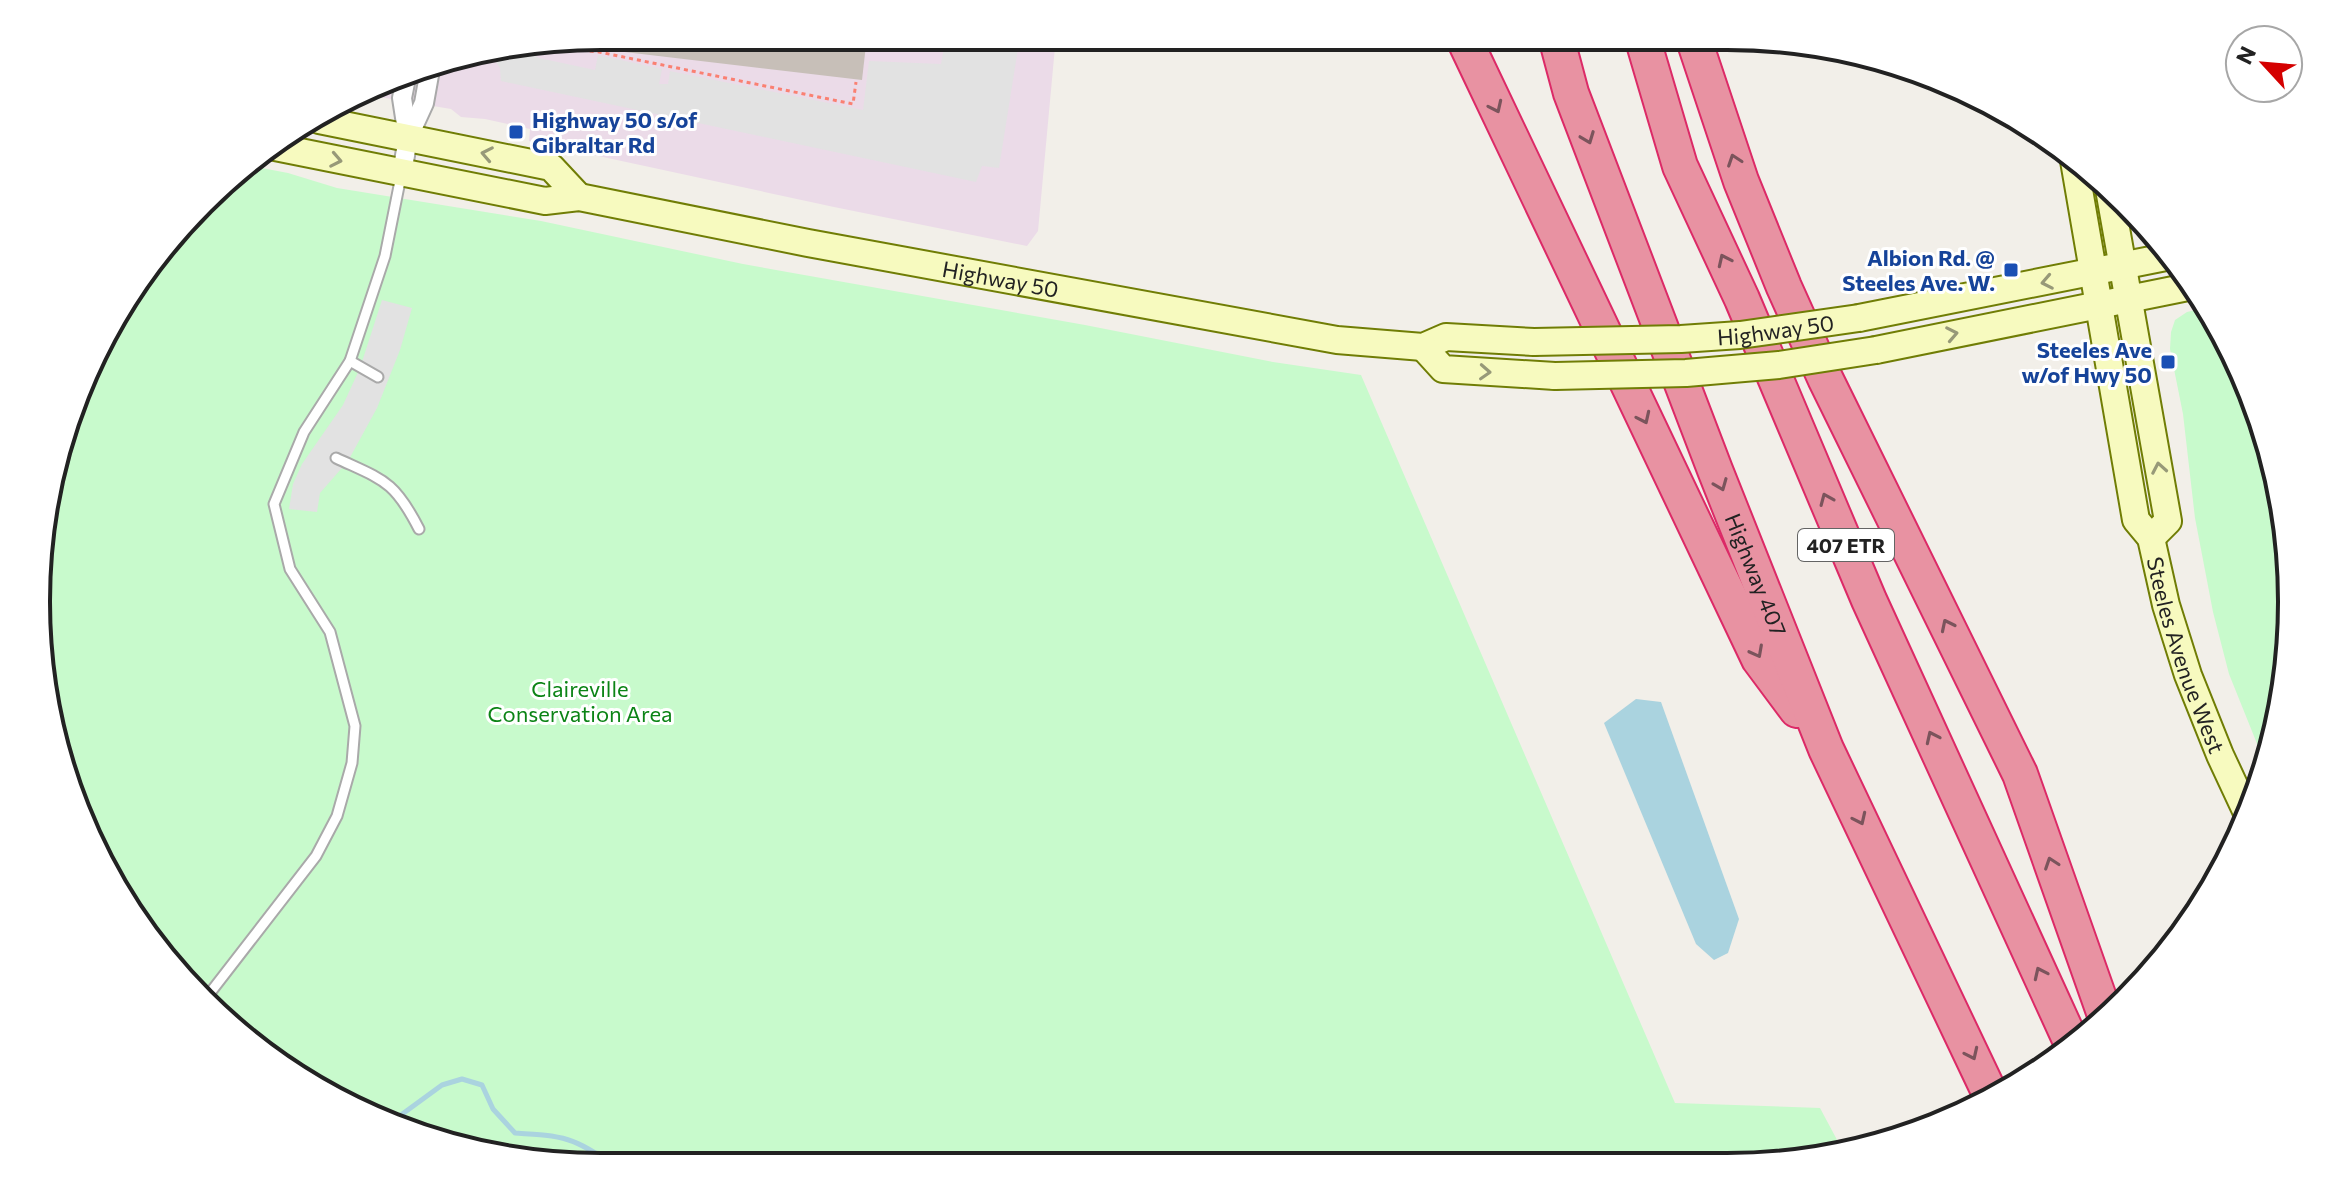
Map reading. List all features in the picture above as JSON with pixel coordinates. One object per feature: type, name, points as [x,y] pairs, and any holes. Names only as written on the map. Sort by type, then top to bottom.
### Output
[{"type":"highway","points":[[1469,50],[1759,659],[1826,749]]},
{"type":"highway","name":"Highway 407","points":[[1559,50],[1582,122],[1826,749],[1987,1087]]},
{"type":"highway","name":"407 ETR","points":[[1646,50],[1680,166],[1742,299],[1869,600],[2068,1034]]},
{"type":"highway","points":[[1697,50],[1741,181],[1784,287],[1825,378],[2020,774],[2101,1005]]},
{"type":"main road","points":[[330,122],[551,167],[579,197]]},
{"type":"main road","name":"Highway 50","points":[[286,149],[545,201],[579,197],[808,243],[1337,340],[1423,347],[1446,337],[1534,342],[1740,335],[1859,318],[2158,259]]},
{"type":"main road","name":"Steeles Avenue West","points":[[2077,176],[2136,520],[2151,538],[2166,605],[2188,675],[2241,800]]},
{"type":"main road","name":"Steeles Avenue West","points":[[2113,209],[2168,521],[2151,538]]},
{"type":"main road","name":"Highway 50","points":[[1423,347],[1443,369],[1555,376],[1686,373],[1779,365],[1876,350],[2180,289]]},
{"type":"street","points":[[402,173],[408,138],[424,103],[429,78]]},
{"type":"street","points":[[404,87],[402,98],[408,138]]},
{"type":"lane","points":[[212,991],[316,856],[337,816],[352,763],[355,726],[330,632],[290,569],[274,504],[304,432],[350,361],[385,256],[402,173]]},
{"type":"lane","points":[[350,361],[378,377]]},
{"type":"lane","points":[[336,458],[392,486],[401,495],[419,529]]},
{"type":"path","points":[[584,50],[853,104],[856,82]]},
{"type":"shaded area","points":[[944,50],[1018,50],[999,168],[982,166],[976,182],[501,81],[500,68],[495,61],[533,55],[595,70],[598,55],[662,69],[659,84],[668,84],[670,71],[863,110],[869,61],[941,64]]},
{"type":"shaded area","points":[[1055,50],[1038,231],[1027,246],[529,141],[530,129],[461,117],[451,109],[379,97],[459,69],[565,51]]},
{"type":"shaded area","points":[[382,300],[412,308],[400,350],[377,408],[348,461],[320,493],[317,512],[289,509],[293,484],[302,464],[343,405],[360,368]]},
{"type":"green space","name":"Claireville Conservation Area","points":[[261,168],[337,188],[541,221],[743,264],[1273,362],[1361,375],[1675,1103],[1820,1108],[1838,1141],[1763,1152],[1726,1153],[565,1152],[459,1134],[390,1111],[295,1060],[238,1016],[212,991],[187,965],[143,908],[92,813],[79,779],[61,709],[51,638],[50,602],[51,565],[61,494],[79,424],[92,390],[124,326],[164,266],[212,212]]},
{"type":"green space","points":[[2194,310],[2236,390],[2259,459],[2273,530],[2277,565],[2277,638],[2258,747],[2229,674],[2213,612],[2195,518],[2183,414],[2170,349],[2175,320]]},
{"type":"water","points":[[1636,699],[1661,702],[1739,919],[1728,953],[1714,960],[1696,944],[1604,723]]},
{"type":"building","points":[[608,50],[865,50],[862,80]]},
{"type":"waterway","points":[[401,1115],[442,1085],[462,1079],[482,1085],[493,1109],[515,1133],[568,1140],[595,1153]]},
{"type":"place","name":"Highway 50 s/of Gibraltar Rd","points":[[516,132]]},
{"type":"place","name":"Albion Rd. @ Steeles Ave. W.","points":[[2011,270]]},
{"type":"place","name":"Steeles Ave w/of Hwy 50","points":[[2168,362]]}]
